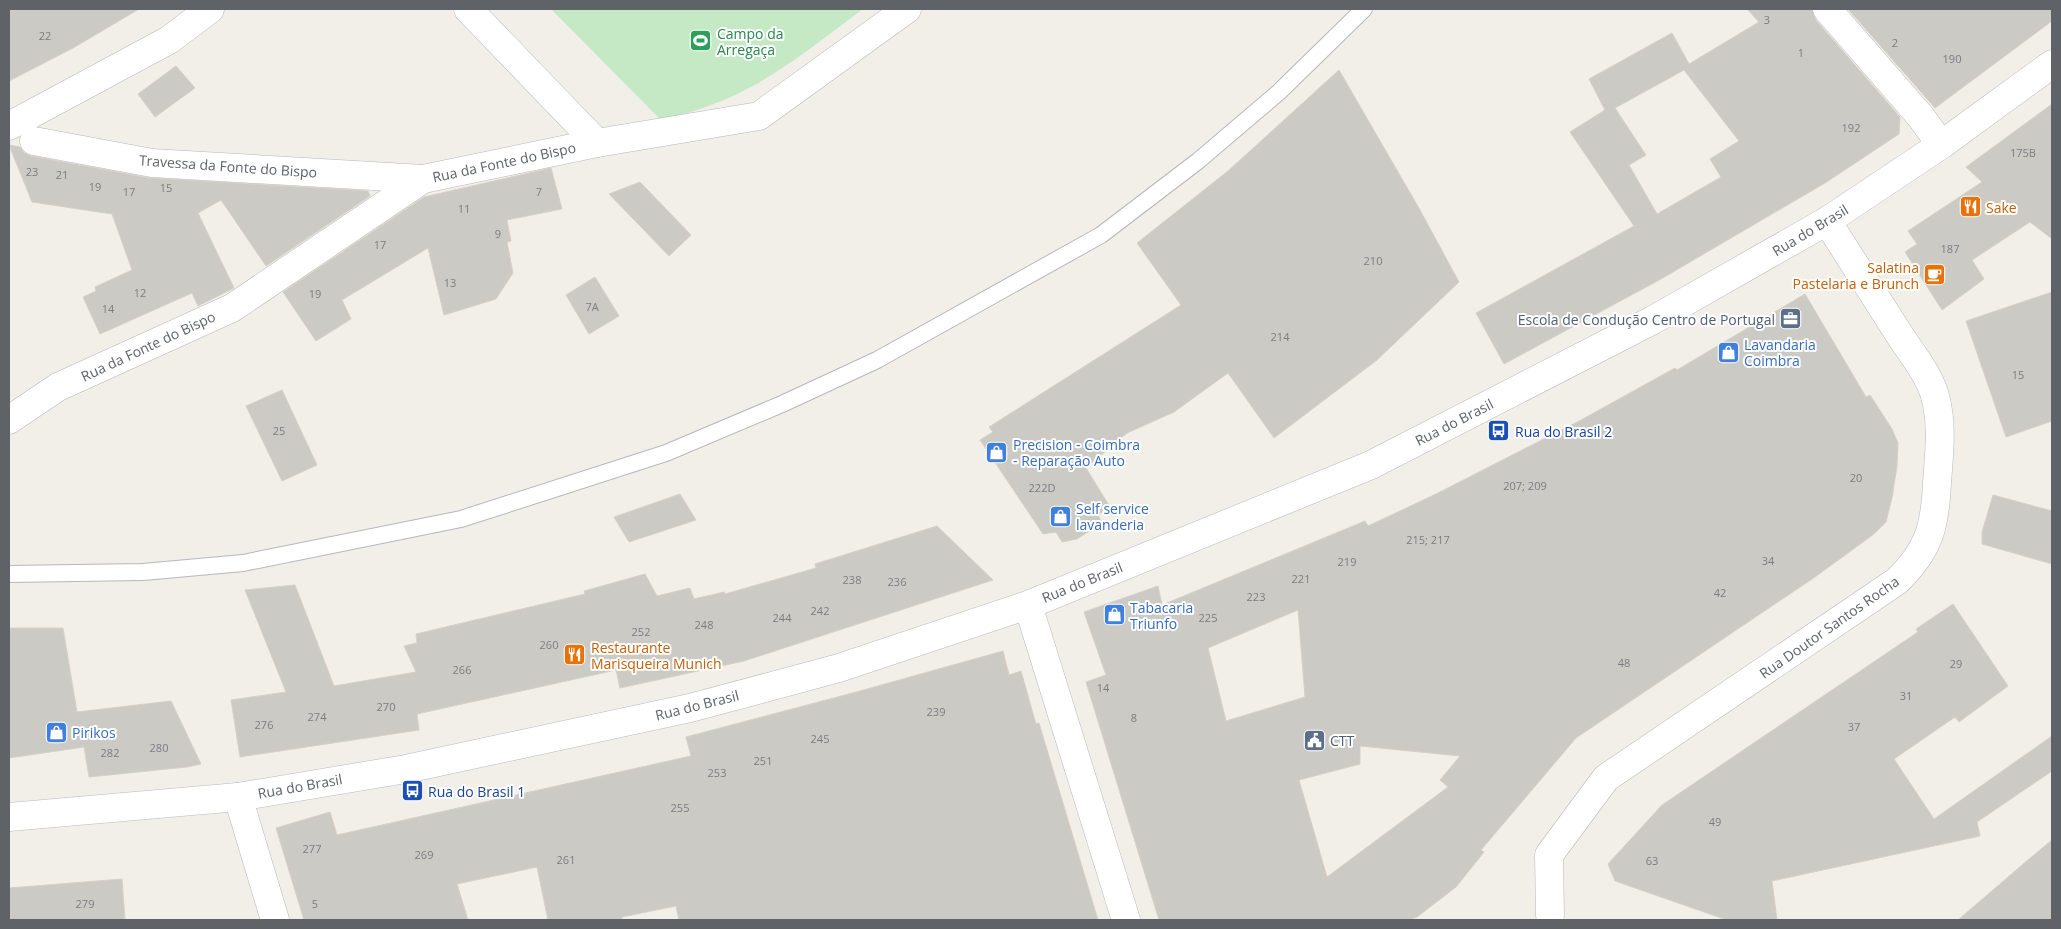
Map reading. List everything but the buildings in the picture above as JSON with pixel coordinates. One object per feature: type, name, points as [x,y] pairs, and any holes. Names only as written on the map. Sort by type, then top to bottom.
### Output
[{"type":"street","points":[[9,126],[169,40],[210,9]]},
{"type":"street","points":[[468,9],[597,143]]},
{"type":"street","name":"Rua da Fonte do Bispo","points":[[9,420],[58,387],[232,308],[423,179],[597,143],[760,116],[908,9]]},
{"type":"street","points":[[1827,9],[1921,117],[1941,145]]},
{"type":"street","name":"Rua do Brasil","points":[[9,817],[238,797],[406,768],[690,708],[839,668],[1028,605],[1371,464],[1653,320],[1827,221],[1941,145],[2052,64]]},
{"type":"street","name":"Travessa da Fonte do Bispo","points":[[34,141],[152,163],[423,179]]},
{"type":"street","name":"Rua Doutor Santos Rocha","points":[[1552,919],[1549,855],[1606,778],[1896,581],[1915,564],[1928,540],[1935,511],[1941,428],[1935,394],[1919,365],[1827,221]]},
{"type":"street","points":[[1028,605],[1126,920]]},
{"type":"street","points":[[238,797],[275,920]]},
{"type":"lane","points":[[9,574],[143,572],[243,563],[461,519],[657,456],[693,442],[782,404],[877,360],[1101,235],[1198,161],[1279,92],[1364,9]]},
{"type":"green space","name":"Campo da Arregaça","points":[[551,9],[863,9],[806,52],[745,90],[704,107],[662,121]]},
{"type":"place","name":"Campo da Arregaça","points":[[701,41]]},
{"type":"place","name":"Sake","points":[[1970,207]]},
{"type":"place","name":"Salatina Pastelaria e Brunch","points":[[1935,275]]},
{"type":"place","name":"Escola de Condução Centro de Portugal","points":[[1791,319]]},
{"type":"place","name":"Lavandaria Coimbra","points":[[1728,352]]},
{"type":"place","name":"Rua do Brasil 2","points":[[1499,431]]},
{"type":"place","name":"Precision - Coimbra - Reparação Auto","points":[[997,452]]},
{"type":"place","name":"Self service lavanderia","points":[[1060,516]]},
{"type":"place","name":"Tabacaria Triunfo","points":[[1114,615]]},
{"type":"place","name":"Restaurante Marisqueira Munich","points":[[575,655]]},
{"type":"place","name":"Pirikos","points":[[56,732]]},
{"type":"place","name":"CTT","points":[[1314,740]]},
{"type":"place","name":"Rua do Brasil 1","points":[[412,791]]}]
